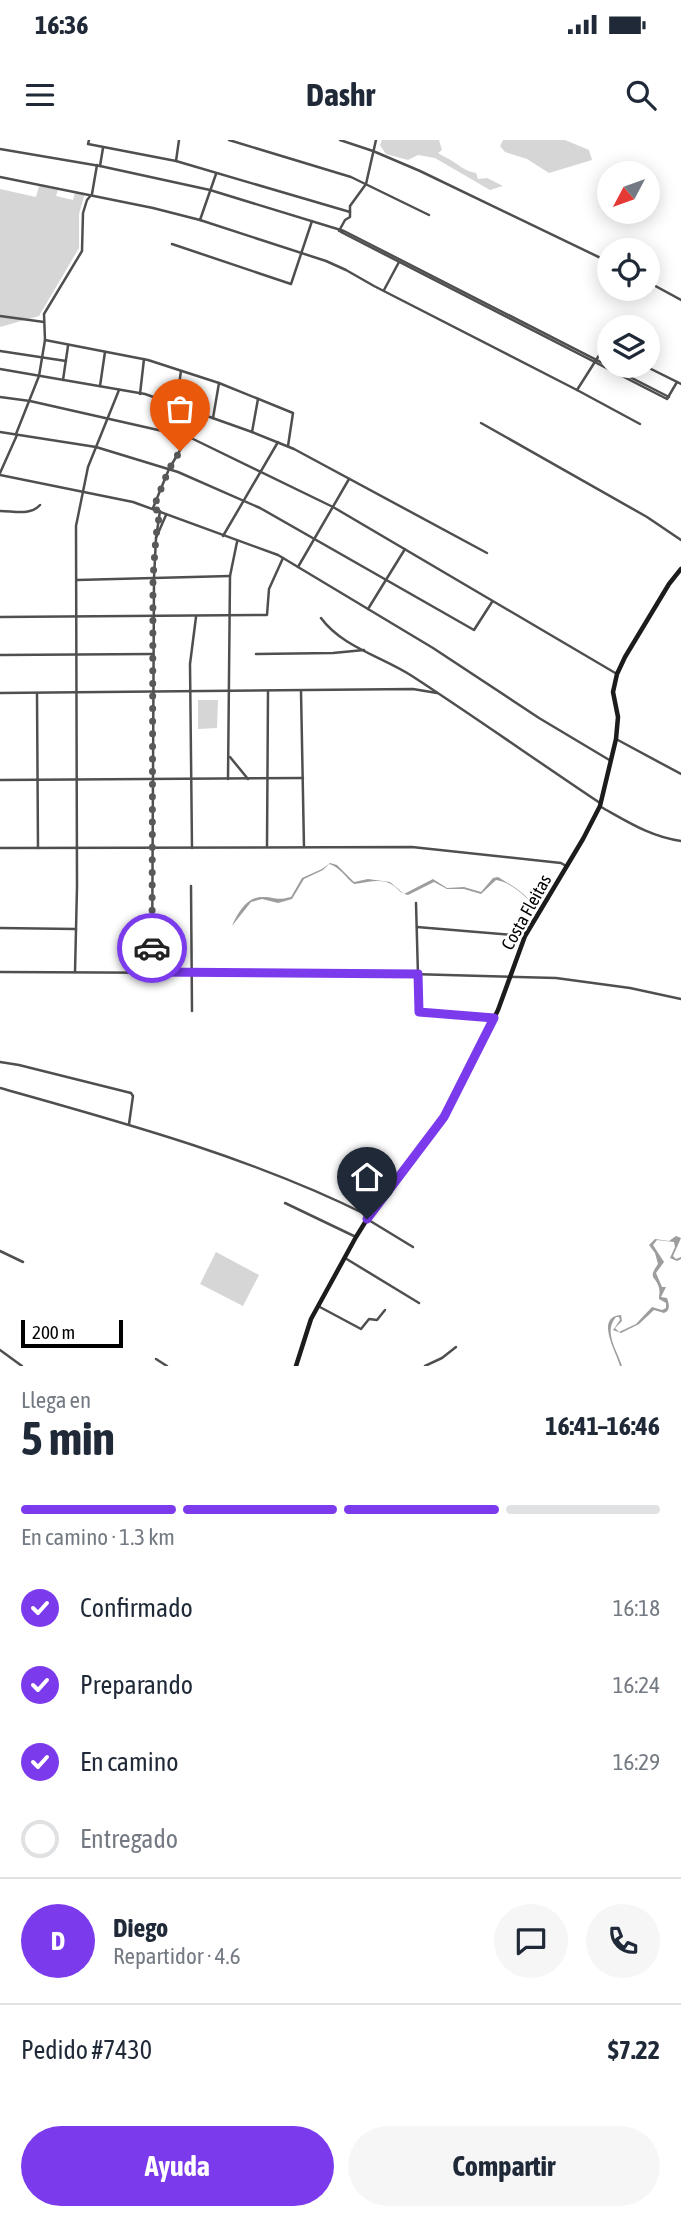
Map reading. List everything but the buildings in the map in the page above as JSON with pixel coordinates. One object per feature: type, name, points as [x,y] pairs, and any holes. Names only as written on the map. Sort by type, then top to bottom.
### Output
[{"type":"main road","name":"Costa Fleitas","points":[[296,1366],[311,1319],[356,1237],[444,1117],[494,1018],[524,936],[567,867],[600,804],[616,739],[618,717],[613,692],[617,674],[669,584],[681,569]]},
{"type":"street","points":[[89,140],[88,144],[176,161],[350,212]]},
{"type":"street","points":[[176,161],[179,140]]},
{"type":"street","points":[[229,140],[351,177],[429,215]]},
{"type":"street","points":[[340,140],[373,151],[597,256]]},
{"type":"street","points":[[340,231],[349,217],[350,206],[366,184],[376,140]]},
{"type":"street","points":[[103,147],[92,194],[83,213],[82,251],[45,312],[45,340],[39,376],[0,474],[133,502],[283,558],[474,673],[538,718],[611,761]]},
{"type":"street","points":[[0,149],[98,165],[210,190],[312,221],[363,240],[668,398],[679,383],[660,374]]},
{"type":"street","points":[[200,220],[216,173]]},
{"type":"street","points":[[0,177],[92,194],[200,220],[302,253],[346,270],[640,424]]},
{"type":"street","points":[[172,244],[290,284],[312,221]]},
{"type":"street","points":[[384,291],[400,260]]},
{"type":"street","points":[[660,289],[681,300]]},
{"type":"street","points":[[0,316],[44,322]]},
{"type":"street","points":[[45,340],[144,359],[219,383],[293,413],[288,446]]},
{"type":"street","points":[[63,380],[68,344]]},
{"type":"street","points":[[0,351],[66,362]]},
{"type":"street","points":[[100,387],[105,352]]},
{"type":"street","points":[[140,394],[144,359]]},
{"type":"street","points":[[577,390],[596,361]]},
{"type":"street","points":[[0,369],[140,394],[202,413],[288,446],[487,553]]},
{"type":"street","points":[[176,405],[181,371]]},
{"type":"street","points":[[213,418],[219,383]]},
{"type":"street","points":[[75,972],[76,526],[88,467],[119,390]]},
{"type":"street","points":[[0,397],[30,401],[189,437],[333,507],[617,674]]},
{"type":"street","points":[[252,432],[258,399]]},
{"type":"street","points":[[153,509],[169,469],[202,413]]},
{"type":"street","points":[[481,423],[647,517],[681,540]]},
{"type":"street","points":[[0,432],[96,447],[169,469],[260,508],[474,629],[492,602]]},
{"type":"street","points":[[223,536],[278,442]]},
{"type":"street","points":[[298,567],[349,478]]},
{"type":"street","points":[[0,510],[29,512],[40,505]]},
{"type":"street","points":[[152,972],[153,578],[160,511]]},
{"type":"street","points":[[156,538],[166,514]]},
{"type":"street","points":[[228,779],[230,576],[237,540]]},
{"type":"street","points":[[368,609],[405,549]]},
{"type":"street","points":[[0,617],[267,615],[270,589],[283,558]]},
{"type":"street","points":[[77,580],[230,576]]},
{"type":"street","points":[[192,848],[190,664],[196,616]]},
{"type":"street","points":[[321,618],[334,632],[410,674],[645,832],[681,841]]},
{"type":"street","points":[[256,654],[364,650]]},
{"type":"street","points":[[0,655],[153,654]]},
{"type":"street","points":[[0,693],[413,689],[437,693]]},
{"type":"street","points":[[267,848],[268,691]]},
{"type":"street","points":[[301,691],[304,847]]},
{"type":"street","points":[[37,693],[38,848]]},
{"type":"street","points":[[616,739],[681,774]]},
{"type":"street","points":[[229,756],[247,779]]},
{"type":"street","points":[[0,780],[303,778]]},
{"type":"street","points":[[0,848],[412,847],[561,863],[567,867]]},
{"type":"street","points":[[191,886],[192,1011]]},
{"type":"street","points":[[416,903],[419,1012],[494,1018]]},
{"type":"street","points":[[417,927],[524,936]]},
{"type":"street","points":[[0,928],[76,929]]},
{"type":"street","points":[[0,972],[418,974],[572,979],[644,990],[681,999]]},
{"type":"street","points":[[0,1062],[131,1093],[133,1096],[129,1124]]},
{"type":"street","points":[[0,1088],[129,1124],[294,1182],[368,1218],[412,1247]]},
{"type":"street","points":[[285,1203],[356,1237]]},
{"type":"street","points":[[0,1251],[23,1262]]},
{"type":"street","points":[[345,1258],[419,1303]]},
{"type":"street","points":[[318,1306],[361,1329],[369,1319],[377,1321],[385,1310]]},
{"type":"street","points":[[425,1366],[456,1347]]},
{"type":"street","points":[[0,1350],[22,1366]]},
{"type":"street","points":[[156,1359],[167,1366]]},
{"type":"shaded area","points":[[382,140],[439,140],[442,150],[438,153],[476,173],[478,179],[487,178],[503,186],[490,190],[435,158],[418,155],[408,160],[386,154],[380,145]]},
{"type":"shaded area","points":[[503,140],[565,140],[589,150],[592,160],[549,173],[527,159],[505,152],[500,146]]},
{"type":"shaded area","points":[[39,186],[58,190],[56,196],[73,200],[75,192],[85,193],[79,214],[79,248],[39,316],[0,327],[0,189],[36,197]]},
{"type":"shaded area","points":[[198,700],[218,700],[217,728],[198,729]]},
{"type":"shaded area","points":[[330,863],[337,865],[354,882],[368,879],[390,882],[403,894],[385,882],[354,884],[329,864],[304,879],[292,899],[278,903],[262,899],[251,902],[232,926],[240,911],[252,899],[291,897],[302,878]]},
{"type":"shaded area","points":[[498,877],[525,895],[537,910],[514,888],[496,880],[481,894],[464,889],[447,889],[434,882],[408,895],[404,894],[433,879],[447,888],[464,887],[481,892],[493,878]]},
{"type":"shaded area","points":[[676,1236],[681,1238],[673,1256],[676,1259],[681,1257],[677,1261],[670,1258],[675,1247],[674,1242],[657,1240],[653,1245],[664,1262],[656,1273],[662,1287],[666,1287],[661,1297],[667,1298],[668,1310],[664,1313],[654,1310],[639,1324],[621,1333],[613,1330],[620,1320],[619,1317],[612,1323],[611,1335],[620,1366],[609,1336],[609,1322],[613,1317],[621,1315],[622,1321],[615,1328],[619,1332],[636,1324],[652,1307],[662,1310],[666,1308],[666,1303],[659,1299],[658,1284],[653,1275],[658,1264],[649,1245],[655,1239],[669,1241]]},
{"type":"shaded area","points":[[216,1252],[259,1275],[243,1306],[200,1284]]},
{"type":"way so far","points":[[152,948],[153,578],[160,511],[153,509],[169,469],[180,451]]},
{"type":"route","points":[[152,948],[152,972],[418,974],[419,1012],[494,1018],[449,1110],[367,1219]]}]
